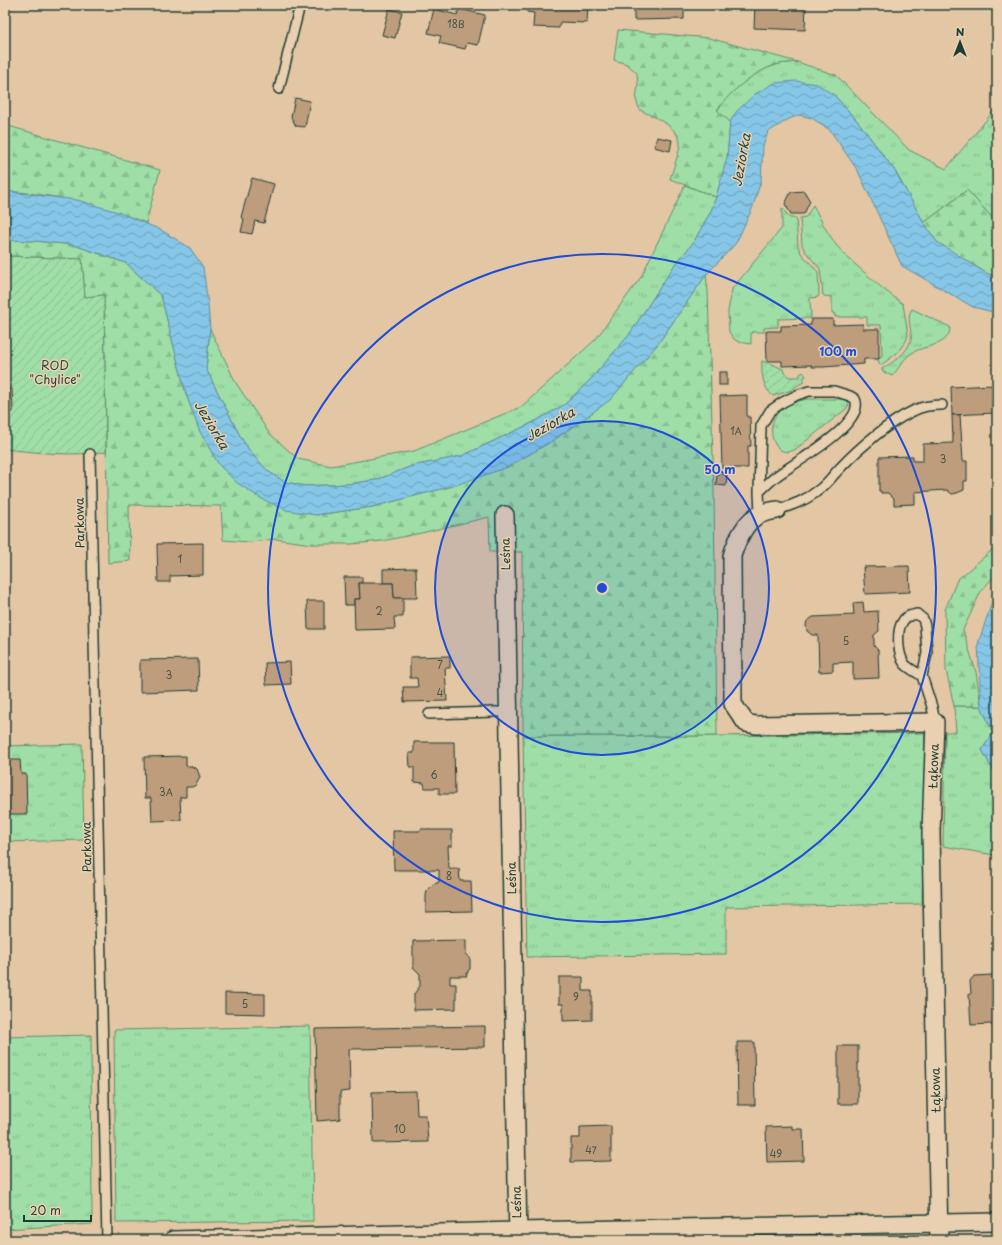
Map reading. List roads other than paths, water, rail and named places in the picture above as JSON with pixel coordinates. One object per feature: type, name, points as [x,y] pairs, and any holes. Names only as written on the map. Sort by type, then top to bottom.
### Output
[{"type":"street","points":[[777,510],[760,514],[746,526],[736,541],[732,556],[733,704],[746,723],[756,725],[935,722]]},
{"type":"street","name":"Leśna","points":[[506,515],[518,1235]]},
{"type":"street","name":"Łąkowa","points":[[935,722],[931,833],[939,1240]]},
{"type":"street","points":[[173,1240],[518,1235],[997,1222]]},
{"type":"lane","points":[[279,89],[300,5]]},
{"type":"lane","points":[[759,492],[776,476],[814,451],[841,430],[853,417],[858,407],[855,399],[834,391],[809,392],[797,395],[770,411],[762,426],[759,492],[760,514]]},
{"type":"lane","points":[[777,510],[798,504],[821,489],[863,446],[913,410],[931,405],[942,405]]},
{"type":"lane","name":"Parkowa","points":[[90,454],[107,1240]]},
{"type":"lane","points":[[922,676],[904,664],[898,650],[900,629],[903,621],[910,615],[917,614],[923,619],[925,626],[927,653],[922,676],[932,706],[935,722]]},
{"type":"lane","points":[[429,714],[510,712]]},
{"type":"water","name":"Jeziorka","points":[[796,81],[817,84],[835,96],[859,123],[895,171],[924,223],[937,242],[986,273],[997,277],[997,313],[973,307],[902,266],[858,171],[830,130],[812,118],[799,115],[789,119],[768,132],[763,146],[761,181],[752,209],[736,243],[706,275],[657,345],[610,400],[554,440],[508,467],[453,486],[372,507],[316,515],[286,510],[262,499],[237,483],[219,465],[200,432],[186,394],[161,296],[126,263],[74,245],[5,240],[5,191],[77,200],[118,212],[161,230],[190,248],[203,267],[210,329],[206,369],[240,436],[251,453],[269,472],[285,482],[306,486],[347,484],[376,480],[412,466],[462,456],[534,422],[564,405],[590,380],[629,335],[674,266],[693,243],[711,211],[716,197],[727,158],[730,122],[737,111],[755,94],[775,83]]},
{"type":"water","points":[[997,592],[997,777],[982,750],[993,733],[981,706],[978,644],[994,596]]},
{"type":"park label","name":"ROD \"Chylice\"","points":[[55,373]]}]
